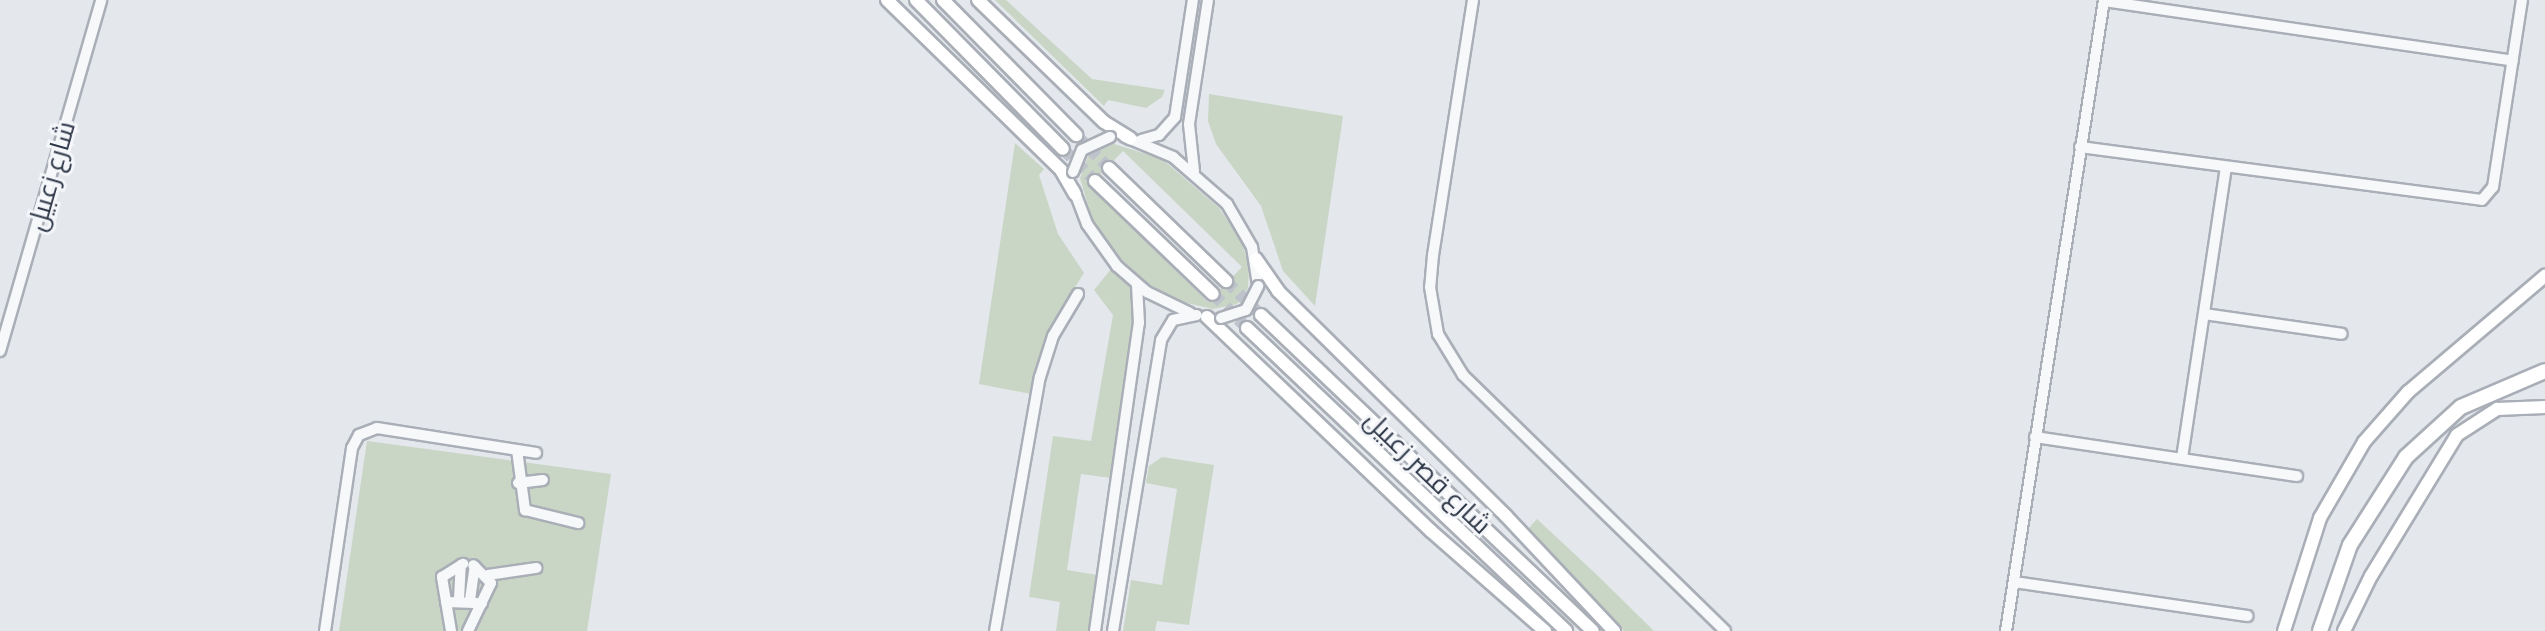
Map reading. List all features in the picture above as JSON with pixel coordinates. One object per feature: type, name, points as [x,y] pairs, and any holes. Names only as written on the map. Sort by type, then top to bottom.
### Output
[{"type":"highway","points":[[2320,631],[2350,545],[2390,478],[2422,440],[2461,407],[2545,371]]},
{"type":"main road","points":[[887,0],[1061,170],[1075,194]]},
{"type":"main road","points":[[916,0],[1063,149]]},
{"type":"main road","points":[[943,0],[1076,135]]},
{"type":"main road","points":[[978,0],[1104,122],[1135,139]]},
{"type":"main road","points":[[1109,168],[1226,281]]},
{"type":"main road","points":[[1095,181],[1213,294]]},
{"type":"main road","points":[[1256,259],[1278,291],[1506,516],[1614,631]]},
{"type":"main road","points":[[2284,631],[2320,518],[2364,442],[2408,392],[2545,276]]},
{"type":"main road","name":"شارع قصر زعبيل","points":[[1261,315],[1593,631]]},
{"type":"main road","points":[[1208,317],[1431,531],[1545,631]]},
{"type":"main road","name":"شارع قصر زعبيل","points":[[1247,328],[1566,631]]},
{"type":"main road","points":[[2344,631],[2371,576],[2457,435],[2497,409],[2545,407]]},
{"type":"street","name":"شارع زعبيل","points":[[0,351],[101,0]]},
{"type":"street","points":[[1193,0],[1175,117],[1159,135],[1135,139],[1110,137],[1088,144],[1073,172],[1075,194],[1101,246],[1137,284],[1208,317]]},
{"type":"street","points":[[1194,171],[1189,124],[1208,0]]},
{"type":"street","points":[[1473,0],[1433,255],[1430,287],[1438,334],[1463,375],[1725,631]]},
{"type":"street","points":[[2006,631],[2104,0],[2513,61]]},
{"type":"street","points":[[2080,147],[2482,200],[2493,187],[2522,0]]},
{"type":"street","points":[[1113,631],[1161,340],[1173,320],[1246,310],[1258,286],[1256,259],[1235,215],[1194,171],[1135,139]]},
{"type":"street","points":[[2182,458],[2226,167]]},
{"type":"street","points":[[1095,631],[1139,323],[1137,284]]},
{"type":"street","points":[[995,631],[1042,367],[1078,294]]},
{"type":"street","points":[[2204,314],[2342,334]]},
{"type":"street","points":[[325,631],[352,448],[359,435],[377,428],[536,453]]},
{"type":"street","points":[[2035,437],[2297,476]]},
{"type":"street","points":[[517,450],[518,483],[527,512],[578,523]]},
{"type":"street","points":[[518,483],[543,480]]},
{"type":"street","points":[[465,599],[468,565]]},
{"type":"street","points":[[451,631],[443,574],[468,565],[488,575],[536,568]]},
{"type":"street","points":[[468,631],[491,583],[488,575]]},
{"type":"street","points":[[2014,582],[2248,616]]},
{"type":"street","points":[[446,602],[465,599],[482,603]]},
{"type":"green space","points":[[995,0],[1006,0],[1092,79],[1165,90],[1162,97],[1146,108],[1108,100],[1104,106]]},
{"type":"green space","points":[[1209,94],[1343,116],[1315,306],[1283,271],[1261,206],[1216,144],[1208,121]]},
{"type":"green space","points":[[1015,143],[1044,169],[1039,175],[1058,234],[1084,273],[1053,322],[1031,394],[979,384]]},
{"type":"green space","points":[[1111,143],[1162,159],[1219,208],[1242,242],[1249,267],[1248,288],[1237,304],[1213,309],[1178,301],[1144,281],[1114,252],[1092,219],[1080,178],[1090,151]],"holes":[[[1123,151],[1242,267],[1208,302],[1089,186]]]},
{"type":"green space","points":[[1112,268],[1128,281],[1135,302],[1111,478],[1081,474],[1067,570],[1097,575],[1089,631],[1056,631],[1060,602],[1029,597],[1053,436],[1091,441],[1113,315],[1094,290]]},
{"type":"green space","points":[[367,441],[611,474],[587,631],[339,631]]},
{"type":"green space","points":[[1162,457],[1214,465],[1189,625],[1157,621],[1155,631],[1123,631],[1131,580],[1162,585],[1177,489],[1146,483],[1149,466]]},
{"type":"green space","points":[[1537,519],[1654,631],[1624,631],[1528,529]]},
{"type":"tunnel","points":[[1076,135],[1109,168]]},
{"type":"tunnel","points":[[1063,149],[1095,181]]},
{"type":"tunnel","points":[[1226,281],[1261,315]]},
{"type":"tunnel","points":[[1213,294],[1247,328]]}]
